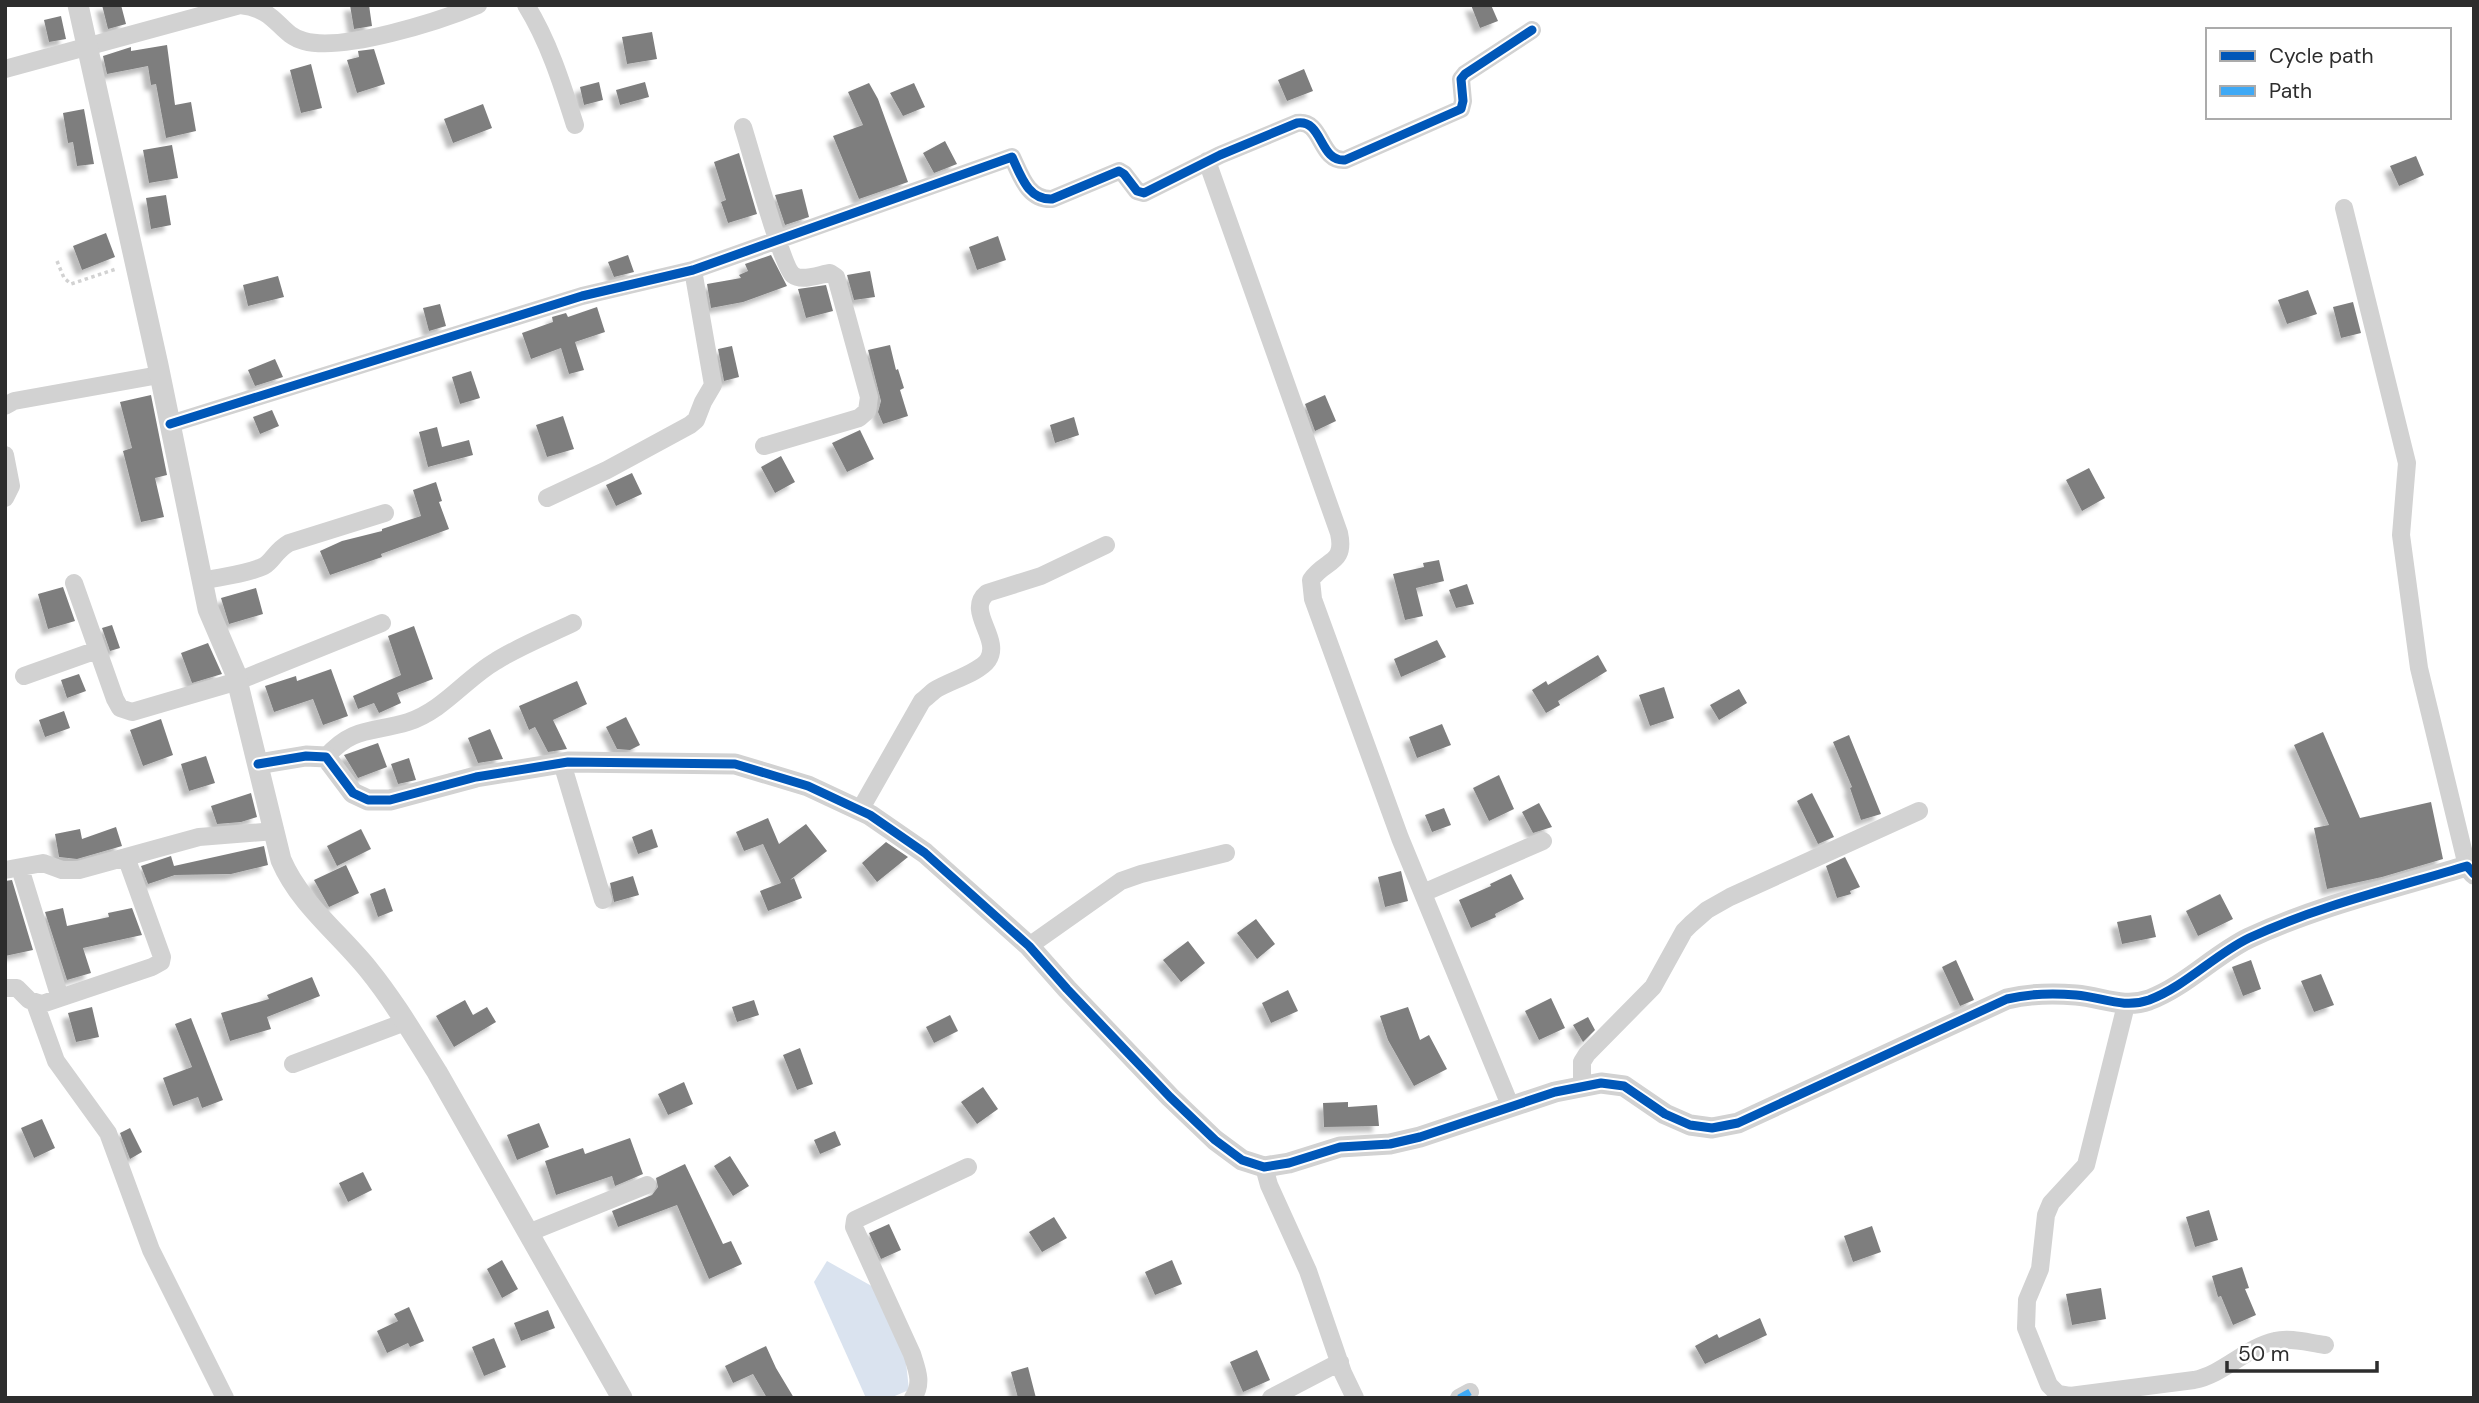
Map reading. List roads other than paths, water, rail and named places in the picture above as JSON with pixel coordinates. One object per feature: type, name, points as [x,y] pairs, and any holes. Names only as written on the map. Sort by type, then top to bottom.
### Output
[{"type":"street","points":[[78,5],[208,610],[238,681],[281,860],[290,881],[303,900],[328,923],[368,969],[405,1021],[437,1072],[622,1398]]},
{"type":"street","points":[[5,69],[240,5],[256,7],[303,41],[322,43],[373,38],[478,5]]},
{"type":"street","points":[[526,5],[537,23],[561,81],[575,125]]},
{"type":"street","points":[[170,424],[582,296],[693,270],[1012,157],[1022,179],[1041,199],[1052,199],[1119,171],[1137,191],[1144,193],[1207,162],[1304,122],[1311,125],[1331,157],[1345,160],[1453,114],[1461,108],[1461,79],[1465,74],[1532,30]]},
{"type":"street","points":[[743,127],[778,240],[794,276],[801,278],[830,273],[836,277],[870,404],[859,418],[764,446]]},
{"type":"street","points":[[1207,162],[1339,533],[1342,547],[1338,557],[1315,573],[1311,580],[1313,599],[1400,838],[1510,1105]]},
{"type":"street","points":[[326,757],[353,793],[368,800],[390,800],[476,777],[562,763],[735,764],[808,786],[860,810],[925,853],[1029,946],[1114,1038],[1215,1140],[1241,1160],[1264,1167],[1289,1163],[1340,1147],[1390,1144],[1420,1137],[1510,1105],[1601,1083],[1624,1086],[1665,1114],[1690,1125],[1712,1128],[1738,1123],[2007,999],[2020,996],[2076,995],[2126,1005],[2149,1000],[2176,986],[2247,939],[2325,908],[2470,870],[2419,668],[2401,535],[2407,463],[2344,208]]},
{"type":"street","points":[[547,498],[607,470],[696,420],[713,385],[693,270]]},
{"type":"street","points":[[5,407],[14,401],[159,375]]},
{"type":"street","points":[[5,454],[11,486],[5,498]]},
{"type":"street","points":[[202,581],[260,568],[289,543],[385,513]]},
{"type":"street","points":[[860,810],[922,701],[935,690],[984,664],[990,656],[991,648],[978,606],[981,598],[987,593],[1041,576],[1106,545]]},
{"type":"street","points":[[74,583],[115,699],[120,708],[132,712],[238,681],[383,623]]},
{"type":"street","points":[[258,764],[306,756],[326,757],[339,744],[366,730],[396,725],[423,715],[446,701],[496,660],[573,623]]},
{"type":"street","points":[[24,676],[97,650]]},
{"type":"street","points":[[562,763],[603,900]]},
{"type":"street","points":[[1582,1086],[1582,1062],[1587,1054],[1653,987],[1684,931],[1707,911],[1730,897],[1919,811]]},
{"type":"street","points":[[60,998],[13,869],[43,863],[62,870],[79,870],[199,837],[275,831]]},
{"type":"street","points":[[1423,894],[1543,841]]},
{"type":"street","points":[[1029,946],[1122,881],[1226,853]]},
{"type":"street","points":[[35,1003],[42,1004],[161,962],[162,957],[127,857]]},
{"type":"street","points":[[5,988],[17,988],[35,1003],[55,1061],[108,1133],[151,1250],[225,1398]]},
{"type":"street","points":[[2126,1005],[2086,1165],[2051,1203],[2046,1215],[2040,1269],[2026,1300],[2025,1328],[2049,1385],[2057,1394],[2070,1396],[2194,1380],[2207,1377],[2274,1341],[2325,1345]]},
{"type":"street","points":[[293,1064],[405,1021]]},
{"type":"street","points":[[913,1398],[920,1388],[919,1375],[854,1227],[855,1220],[968,1167]]},
{"type":"street","points":[[1264,1167],[1269,1185],[1321,1303],[1355,1398]]},
{"type":"street","points":[[528,1233],[647,1185]]},
{"type":"street","points":[[1272,1398],[1340,1362]]}]
